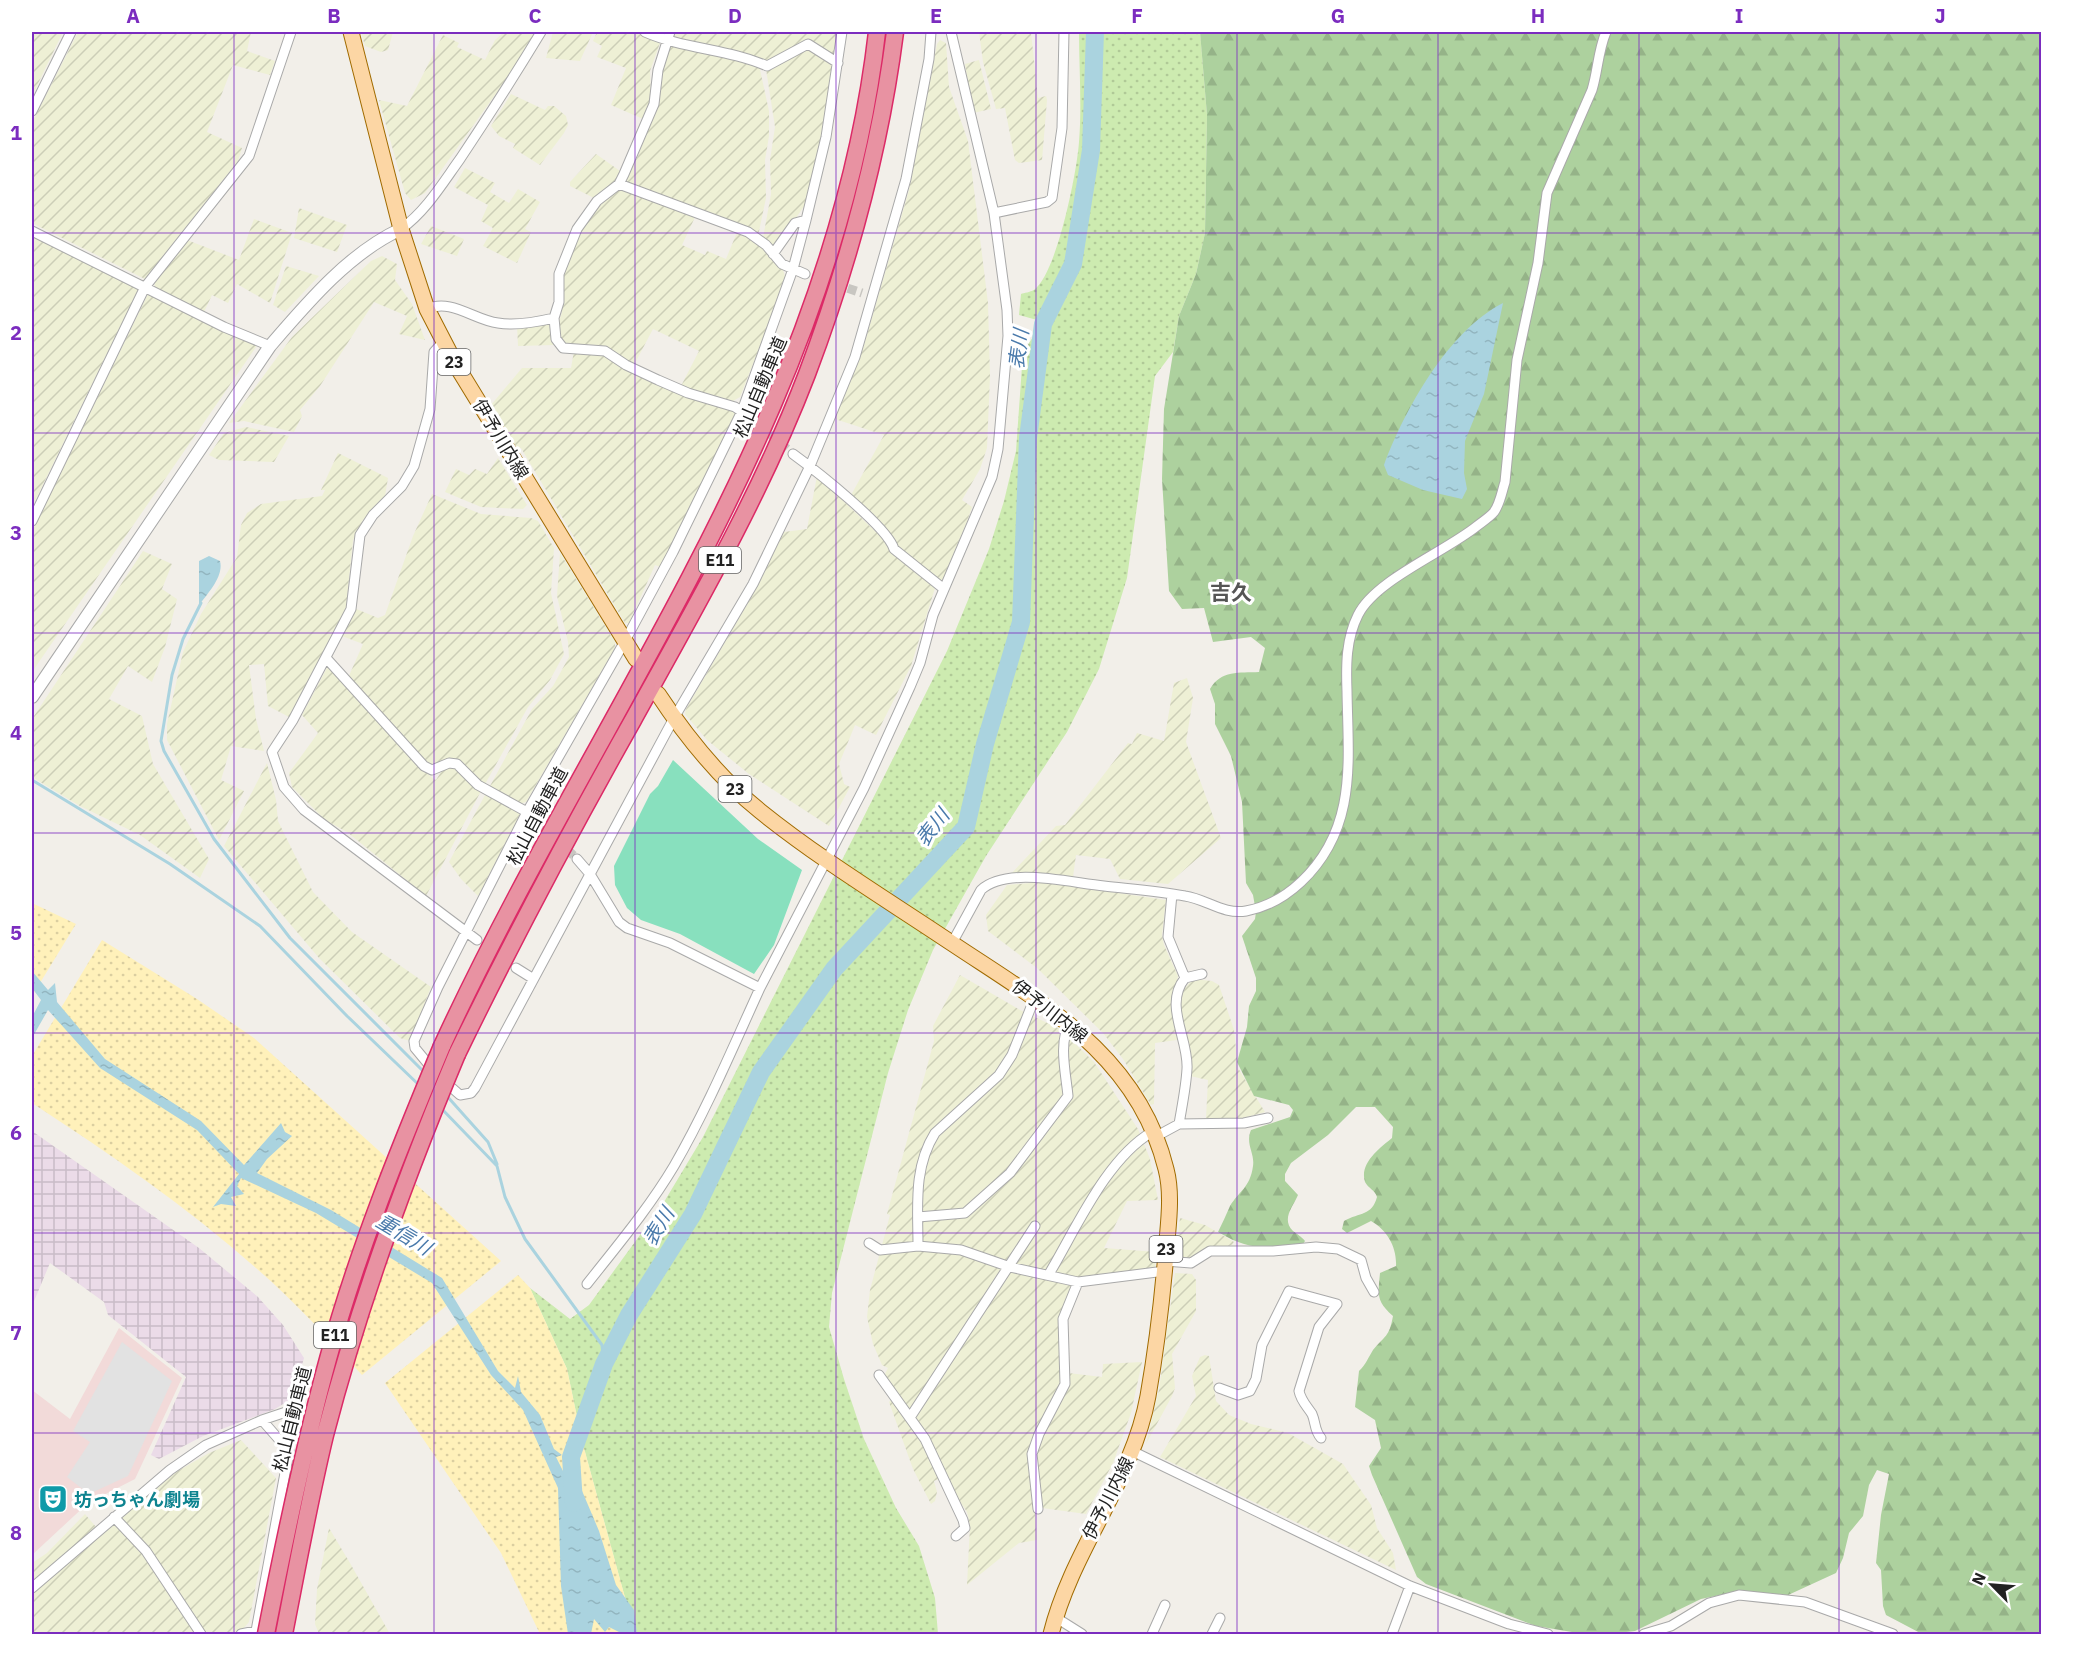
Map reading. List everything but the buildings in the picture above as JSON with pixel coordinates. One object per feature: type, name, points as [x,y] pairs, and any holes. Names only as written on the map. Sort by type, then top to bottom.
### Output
[{"type":"highway","name":"松山自動車道","points":[[261,1633],[328,1357],[384,1188],[450,1050],[514,902],[700,559],[751,459],[786,379],[819,288],[841,218],[860,139],[877,32]]},
{"type":"highway","name":"松山自動車道","points":[[284,1635],[305,1526],[345,1363],[450,1050],[712,577],[766,466],[806,376],[857,223],[877,141],[895,32]]},
{"type":"main road","name":"伊予川内線","points":[[351,32],[401,229],[427,309],[443,342],[636,659]]},
{"type":"main road","name":"伊予川内線","points":[[658,694],[712,766],[744,797],[830,861],[1070,1022],[1100,1052],[1121,1078],[1154,1134],[1166,1168],[1169,1190],[1165,1266],[1147,1399],[1132,1451],[1071,1572],[1051,1635]]},
{"type":"street","points":[[32,111],[71,32]]},
{"type":"street","points":[[32,520],[146,287],[249,156],[291,32]]},
{"type":"street","points":[[32,697],[270,346],[307,305],[359,255],[401,229],[417,216],[438,191],[494,109],[541,32]]},
{"type":"street","points":[[645,32],[668,35],[746,57],[767,66],[808,44],[838,63]]},
{"type":"street","points":[[843,32],[825,137],[793,269],[742,411],[673,552],[625,641],[526,812],[466,930],[414,1041],[415,1048],[426,1062],[460,1095],[471,1093],[476,1088],[532,978],[674,718],[753,584],[810,466],[855,357],[906,179],[929,59],[931,32]]},
{"type":"street","points":[[587,1284],[635,1222],[673,1167],[704,1110],[760,988],[830,861],[910,687],[920,663],[933,615],[992,477],[999,441],[1008,336],[994,213],[951,32]]},
{"type":"street","points":[[994,213],[1047,202],[1052,198],[1062,128],[1064,32]]},
{"type":"street","points":[[950,941],[976,896],[987,884],[995,882],[1038,878],[1188,896],[1224,910],[1244,911],[1268,905],[1289,893],[1309,874],[1340,825],[1348,781],[1346,674],[1352,628],[1370,600],[1389,583],[1466,535],[1494,512],[1499,502],[1505,482],[1517,360],[1538,263],[1547,193],[1592,90],[1597,73],[1599,48],[1606,32]]},
{"type":"street","points":[[668,35],[658,70],[654,104],[619,184],[597,201],[577,229],[559,273],[559,302],[554,318],[556,339],[563,348],[605,351],[626,365],[678,389],[742,411],[754,420]]},
{"type":"street","points":[[619,184],[651,198],[736,226],[759,239],[782,264],[805,274]]},
{"type":"street","points":[[773,254],[795,223],[806,220]]},
{"type":"street","points":[[32,231],[224,327],[270,346]]},
{"type":"street","points":[[862,293],[873,296]]},
{"type":"street","points":[[427,309],[444,305],[498,323],[538,322],[554,318]]},
{"type":"street","points":[[443,342],[434,352],[430,409],[414,466],[402,486],[373,516],[360,535],[351,609],[327,659],[287,731],[272,752],[284,787],[304,810],[477,940]]},
{"type":"street","points":[[793,454],[810,466],[878,526],[891,540],[894,549],[944,589]]},
{"type":"street","points":[[327,659],[427,768],[435,770],[454,763],[486,791],[538,821]]},
{"type":"street","points":[[577,859],[590,874],[619,922],[627,928],[670,943],[760,988]]},
{"type":"street","points":[[1172,894],[1168,937],[1185,978],[1178,994],[1177,1018],[1188,1066],[1179,1124]]},
{"type":"street","points":[[516,968],[532,978]]},
{"type":"street","points":[[1185,978],[1202,974]]},
{"type":"street","points":[[918,1246],[920,1172],[930,1140],[999,1075],[1012,1054],[1035,997]]},
{"type":"street","points":[[918,1217],[965,1213],[1010,1173],[1036,1141],[1068,1096],[1064,1048],[1065,1029],[1070,1022]]},
{"type":"street","points":[[1048,1274],[1108,1175],[1136,1141],[1179,1124],[1244,1123],[1268,1118]]},
{"type":"street","points":[[911,1416],[1035,1226]]},
{"type":"street","points":[[869,1243],[880,1250],[918,1246],[961,1250],[1010,1267],[1078,1282],[1191,1263],[1210,1251],[1273,1251],[1328,1247],[1338,1249],[1361,1260],[1366,1278],[1374,1292]]},
{"type":"street","points":[[1038,1509],[1032,1454],[1039,1434],[1065,1384],[1063,1320],[1078,1282]]},
{"type":"street","points":[[1219,1388],[1238,1395],[1250,1391],[1256,1380],[1262,1345],[1288,1291],[1337,1304],[1319,1328],[1299,1391],[1301,1399],[1313,1418],[1314,1429],[1321,1438]]},
{"type":"street","points":[[879,1375],[911,1416],[925,1439],[963,1520],[965,1528],[956,1536]]},
{"type":"street","points":[[32,1588],[170,1470],[206,1445],[262,1420],[295,1409]]},
{"type":"street","points":[[261,1633],[289,1450],[262,1420]]},
{"type":"street","points":[[1132,1451],[1410,1586],[1509,1624],[1548,1635]]},
{"type":"street","points":[[114,1517],[146,1551],[201,1635]]},
{"type":"street","points":[[1392,1635],[1410,1586]]},
{"type":"street","points":[[1644,1635],[1671,1626],[1708,1603],[1739,1596],[1805,1602],[1893,1635]]},
{"type":"street","points":[[1152,1635],[1165,1605]]},
{"type":"street","points":[[1055,1617],[1082,1635]]},
{"type":"street","points":[[1212,1635],[1220,1618]]},
{"type":"street","points":[[241,1635],[261,1633],[277,1635]]},
{"type":"shaded area","points":[[32,1131],[199,1248],[258,1297],[283,1325],[304,1358],[293,1398],[275,1409],[203,1436],[159,1459],[151,1455],[186,1377],[108,1315],[104,1302],[50,1263],[32,1306]]},
{"type":"shaded area","points":[[119,1328],[182,1378],[135,1479],[88,1503],[32,1555],[32,1390],[70,1419]]},
{"type":"shaded area","points":[[122,1342],[172,1381],[128,1476],[89,1494],[67,1477],[90,1442],[73,1431]]},
{"type":"green space","points":[[32,32],[63,32],[32,96]]},
{"type":"green space","points":[[78,32],[251,32],[247,51],[275,61],[270,75],[233,65],[207,132],[242,148],[238,161],[145,279],[32,223],[32,123]]},
{"type":"green space","points":[[361,32],[393,32],[388,50],[381,52],[365,46]]},
{"type":"green space","points":[[504,32],[535,32],[505,81],[425,193],[411,200],[405,193],[379,100],[407,106],[443,35],[459,43],[457,47],[485,60],[495,40]]},
{"type":"green space","points":[[553,32],[593,32],[580,61],[546,58]]},
{"type":"green space","points":[[597,32],[635,32],[660,43],[650,71],[651,101],[643,119],[611,105],[626,68],[597,57],[602,46],[593,41]]},
{"type":"green space","points":[[674,32],[838,32],[834,56],[810,41],[771,63],[675,38],[672,37]]},
{"type":"green space","points":[[979,32],[1031,32],[1038,98],[1046,96],[1047,100],[1042,160],[1019,163],[1015,160],[1005,108],[996,109],[983,62]]},
{"type":"green space","points":[[1079,32],[1200,32],[1207,115],[1205,233],[1196,274],[1179,316],[1173,352],[1155,376],[1127,578],[1099,669],[1067,732],[986,856],[933,950],[908,1010],[888,1073],[832,1293],[829,1327],[844,1379],[864,1439],[896,1508],[919,1546],[935,1598],[938,1634],[635,1634],[582,1441],[567,1369],[530,1288],[570,1319],[589,1305],[664,1202],[703,1137],[947,651],[989,549],[1016,451],[1023,352],[1035,334],[1037,320],[1019,315],[1021,294],[1034,290],[1042,280],[1058,244],[1070,198],[1080,128]]},
{"type":"green space","points":[[1200,32],[2041,32],[2041,1634],[1922,1634],[1886,1615],[1883,1606],[1881,1570],[1876,1563],[1881,1515],[1889,1474],[1877,1470],[1869,1485],[1863,1516],[1849,1533],[1843,1558],[1836,1573],[1786,1596],[1730,1593],[1701,1599],[1635,1631],[1609,1634],[1572,1632],[1536,1626],[1426,1584],[1417,1577],[1369,1466],[1381,1448],[1375,1420],[1355,1407],[1359,1371],[1390,1328],[1393,1316],[1381,1302],[1379,1287],[1380,1273],[1396,1266],[1395,1252],[1386,1234],[1371,1221],[1347,1233],[1342,1229],[1344,1221],[1369,1211],[1375,1203],[1377,1197],[1365,1182],[1365,1169],[1372,1157],[1392,1138],[1393,1127],[1375,1107],[1356,1107],[1328,1135],[1291,1163],[1285,1174],[1285,1181],[1298,1195],[1289,1213],[1288,1222],[1293,1231],[1305,1241],[1303,1244],[1279,1247],[1250,1246],[1218,1232],[1230,1206],[1247,1184],[1252,1173],[1253,1161],[1249,1140],[1251,1130],[1290,1117],[1293,1110],[1289,1105],[1254,1096],[1237,1062],[1247,1027],[1249,1006],[1256,991],[1256,978],[1242,936],[1255,919],[1256,912],[1253,895],[1246,883],[1242,802],[1231,756],[1215,724],[1215,704],[1210,689],[1219,678],[1231,674],[1259,672],[1265,648],[1251,637],[1213,642],[1204,608],[1182,609],[1169,591],[1162,479],[1164,409],[1179,316],[1196,274],[1205,233],[1207,115]]},
{"type":"green space","points":[[940,40],[946,43],[949,87],[968,141],[988,303],[990,376],[987,448],[980,469],[962,500],[972,507],[968,519],[943,579],[939,581],[900,550],[850,497],[884,435],[835,419],[864,345],[909,190],[937,44]]},
{"type":"green space","points":[[670,42],[759,65],[769,111],[769,136],[765,160],[766,198],[758,236],[623,182],[637,158],[658,105],[661,74]]},
{"type":"green space","points":[[805,47],[831,63],[833,71],[805,205],[774,249],[763,238],[771,194],[770,160],[775,127],[766,69],[773,69]]},
{"type":"green space","points":[[979,60],[991,109],[973,113],[965,64]]},
{"type":"green space","points":[[511,94],[545,110],[548,106],[554,106],[566,116],[568,125],[564,133],[540,165],[513,148],[515,144],[499,136],[491,126]]},
{"type":"green space","points":[[596,154],[620,171],[615,181],[594,198],[570,186],[570,182]]},
{"type":"green space","points":[[465,168],[495,183],[490,192],[509,203],[518,189],[540,202],[525,229],[531,232],[517,263],[483,246],[493,228],[481,221],[488,205],[454,187]]},
{"type":"green space","points":[[618,188],[647,200],[696,215],[682,245],[705,255],[707,251],[726,259],[738,230],[755,240],[782,267],[785,276],[760,346],[740,397],[733,401],[681,386],[699,351],[653,329],[634,365],[601,345],[566,344],[560,340],[558,325],[562,312],[562,274],[577,238],[600,203]]},
{"type":"green space","points":[[299,208],[347,225],[337,252],[294,238]]},
{"type":"green space","points":[[254,219],[292,233],[270,303],[237,284],[228,303],[212,295],[204,312],[155,287],[154,281],[187,240],[239,260]]},
{"type":"green space","points":[[431,226],[464,239],[457,256],[421,244]]},
{"type":"green space","points":[[32,235],[139,288],[32,507]]},
{"type":"green space","points":[[382,256],[397,264],[395,280],[412,304],[425,340],[399,334],[407,316],[374,302],[320,386],[300,410],[302,416],[294,432],[244,421],[229,423],[292,337],[371,261]]},
{"type":"green space","points":[[286,266],[319,276],[285,312],[273,305]]},
{"type":"green space","points":[[148,294],[233,336],[256,344],[256,347],[32,672],[32,531]]},
{"type":"green space","points":[[517,325],[549,325],[554,345],[518,346]]},
{"type":"green space","points":[[574,351],[606,354],[736,413],[660,567],[655,565],[629,623],[625,623],[521,448],[517,448],[491,405],[522,368],[571,368]]},
{"type":"green space","points":[[246,427],[289,436],[274,462],[219,460],[209,455],[224,433]]},
{"type":"green space","points":[[338,453],[388,478],[385,496],[363,520],[353,540],[346,608],[323,659],[308,681],[291,718],[268,706],[264,664],[249,665],[256,719],[264,751],[231,746],[221,780],[244,791],[219,840],[167,740],[167,724],[183,652],[201,614],[237,557],[241,525],[247,513],[261,504],[322,496],[325,490],[321,490]]},
{"type":"green space","points":[[498,458],[527,505],[523,509],[481,507],[445,492],[456,469],[469,475],[475,469],[487,474]]},
{"type":"green space","points":[[817,476],[935,588],[911,666],[876,735],[855,725],[839,764],[844,784],[850,787],[829,826],[749,774],[707,740],[685,714],[749,601],[784,532],[807,529]]},
{"type":"green space","points":[[432,494],[481,514],[531,518],[538,521],[554,548],[551,593],[564,654],[550,680],[528,707],[484,786],[466,768],[430,767],[348,678],[363,644],[342,636],[354,608],[378,618],[385,615],[413,536]]},
{"type":"green space","points":[[143,551],[172,564],[162,589],[177,599],[165,647],[152,682],[128,666],[109,699],[142,716],[153,764],[209,859],[200,878],[140,835],[80,806],[32,777],[32,719]]},
{"type":"green space","points":[[560,553],[615,642],[615,648],[526,802],[519,804],[491,791],[490,786],[532,709],[553,686],[569,657],[568,642],[557,596]]},
{"type":"green space","points":[[328,666],[431,777],[436,780],[444,767],[452,765],[481,791],[426,896],[347,832],[325,820],[292,787],[289,773],[318,733],[302,715]]},
{"type":"green space","points":[[1187,678],[1193,698],[1186,742],[1221,838],[1168,884],[1120,879],[1110,859],[1076,855],[1073,877],[1010,875],[1056,826],[1065,825],[1128,743],[1132,744],[1137,733],[1164,741],[1174,683]]},
{"type":"green space","points":[[673,760],[758,839],[802,870],[774,945],[754,974],[680,934],[641,920],[627,908],[615,885],[614,866],[650,794],[658,786]]},
{"type":"green space","points":[[267,763],[276,800],[278,821],[313,892],[352,932],[431,987],[410,1041],[400,1038],[319,958],[224,846]]},
{"type":"green space","points":[[485,795],[519,811],[520,814],[478,896],[461,879],[449,862]]},
{"type":"green space","points":[[1043,882],[1166,900],[1162,935],[1178,976],[1174,994],[1177,1040],[1155,1043],[1154,1104],[1151,1105],[1123,1059],[1103,1033],[1037,968],[988,931],[986,915],[1007,885]]},
{"type":"green space","points":[[960,975],[1020,1010],[1060,1029],[1094,1062],[1138,1129],[1150,1159],[1158,1200],[1127,1201],[1104,1248],[1156,1252],[1155,1269],[1075,1280],[1060,1339],[1060,1372],[1102,1377],[1103,1364],[1142,1362],[1131,1413],[1113,1463],[1086,1514],[1035,1507],[1037,1540],[1019,1543],[967,1585],[970,1525],[967,1512],[943,1477],[934,1481],[937,1492],[935,1501],[931,1504],[913,1469],[889,1402],[897,1394],[884,1376],[888,1368],[882,1365],[873,1344],[867,1317],[870,1290],[890,1215],[887,1214],[934,1041],[933,1026]]},
{"type":"green space","points":[[1193,979],[1212,981],[1219,985],[1234,1030],[1238,1068],[1265,1112],[1243,1118],[1206,1118],[1208,1080],[1190,1076],[1180,1015],[1182,991]]},
{"type":"green space","points":[[1180,1218],[1205,1225],[1234,1242],[1232,1245],[1184,1260],[1175,1259]]},
{"type":"green space","points":[[1175,1273],[1192,1274],[1196,1280],[1196,1311],[1172,1354],[1175,1388],[1172,1396],[1146,1444],[1159,1390]]},
{"type":"green space","points":[[1209,1356],[1216,1401],[1229,1415],[1251,1424],[1288,1433],[1343,1464],[1371,1505],[1377,1528],[1393,1553],[1396,1570],[1160,1457],[1196,1396],[1192,1376],[1200,1357]]},
{"type":"green space","points":[[241,1440],[276,1478],[249,1622],[243,1629],[235,1634],[32,1634],[32,1563],[47,1553],[85,1514],[102,1534],[176,1472],[209,1453]]},
{"type":"green space","points":[[329,1528],[390,1634],[319,1634],[315,1624],[317,1589]]},
{"type":"sand","points":[[32,903],[76,924],[32,996]]},
{"type":"sand","points":[[102,940],[197,999],[254,1038],[501,1261],[362,1375],[297,1307],[229,1245],[147,1181],[32,1103],[32,1056]]},
{"type":"sand","points":[[518,1275],[530,1288],[567,1369],[582,1441],[635,1634],[540,1634],[501,1553],[385,1383]]},
{"type":"water","points":[[1503,303],[1484,394],[1465,441],[1464,473],[1467,489],[1462,499],[1423,490],[1388,475],[1384,465],[1393,443],[1416,397],[1431,374],[1464,332]]},
{"type":"water","points":[[209,556],[220,561],[220,573],[199,605],[199,561]]},
{"type":"water","points":[[32,971],[48,990],[55,983],[57,1002],[105,1059],[201,1121],[244,1165],[281,1123],[285,1132],[292,1136],[267,1159],[257,1173],[331,1210],[442,1278],[498,1371],[515,1388],[518,1376],[521,1392],[540,1415],[554,1449],[562,1455],[556,1457],[563,1471],[580,1486],[599,1531],[616,1585],[634,1610],[637,1634],[623,1634],[609,1627],[605,1632],[594,1619],[591,1634],[568,1634],[561,1586],[558,1488],[523,1410],[491,1375],[432,1283],[316,1213],[241,1178],[237,1186],[244,1194],[231,1197],[236,1206],[221,1204],[213,1207],[239,1174],[197,1130],[100,1068],[48,1010],[32,1038],[32,1017],[41,1000],[32,988]]},
{"type":"waterway","name":"表川","points":[[574,1503],[571,1457],[604,1364],[629,1315],[693,1214],[761,1072],[834,969],[966,827],[985,744],[1021,622],[1028,438],[1043,324],[1073,264],[1091,150],[1095,32]]},
{"type":"waterway","points":[[201,603],[183,639],[172,675],[161,741],[164,751],[214,839],[290,938],[425,1073]]},
{"type":"waterway","points":[[32,780],[170,864],[260,926],[347,1016],[419,1085]]},
{"type":"waterway","points":[[446,1095],[488,1142],[497,1164]]},
{"type":"waterway","points":[[440,1107],[497,1166],[505,1197],[525,1239],[602,1345],[604,1364]]},
{"type":"tunnel","points":[[835,284],[862,293]]},
{"type":"tunnel","points":[[760,425],[793,454]]},
{"type":"tunnel","points":[[538,821],[577,859]]},
{"type":"place","name":"坊っちゃん劇場","points":[[53,1499]]},
{"type":"district","name":"吉久","points":[[1231,592]]},
{"type":"water label","name":"重信川","points":[[404,1234]]}]
